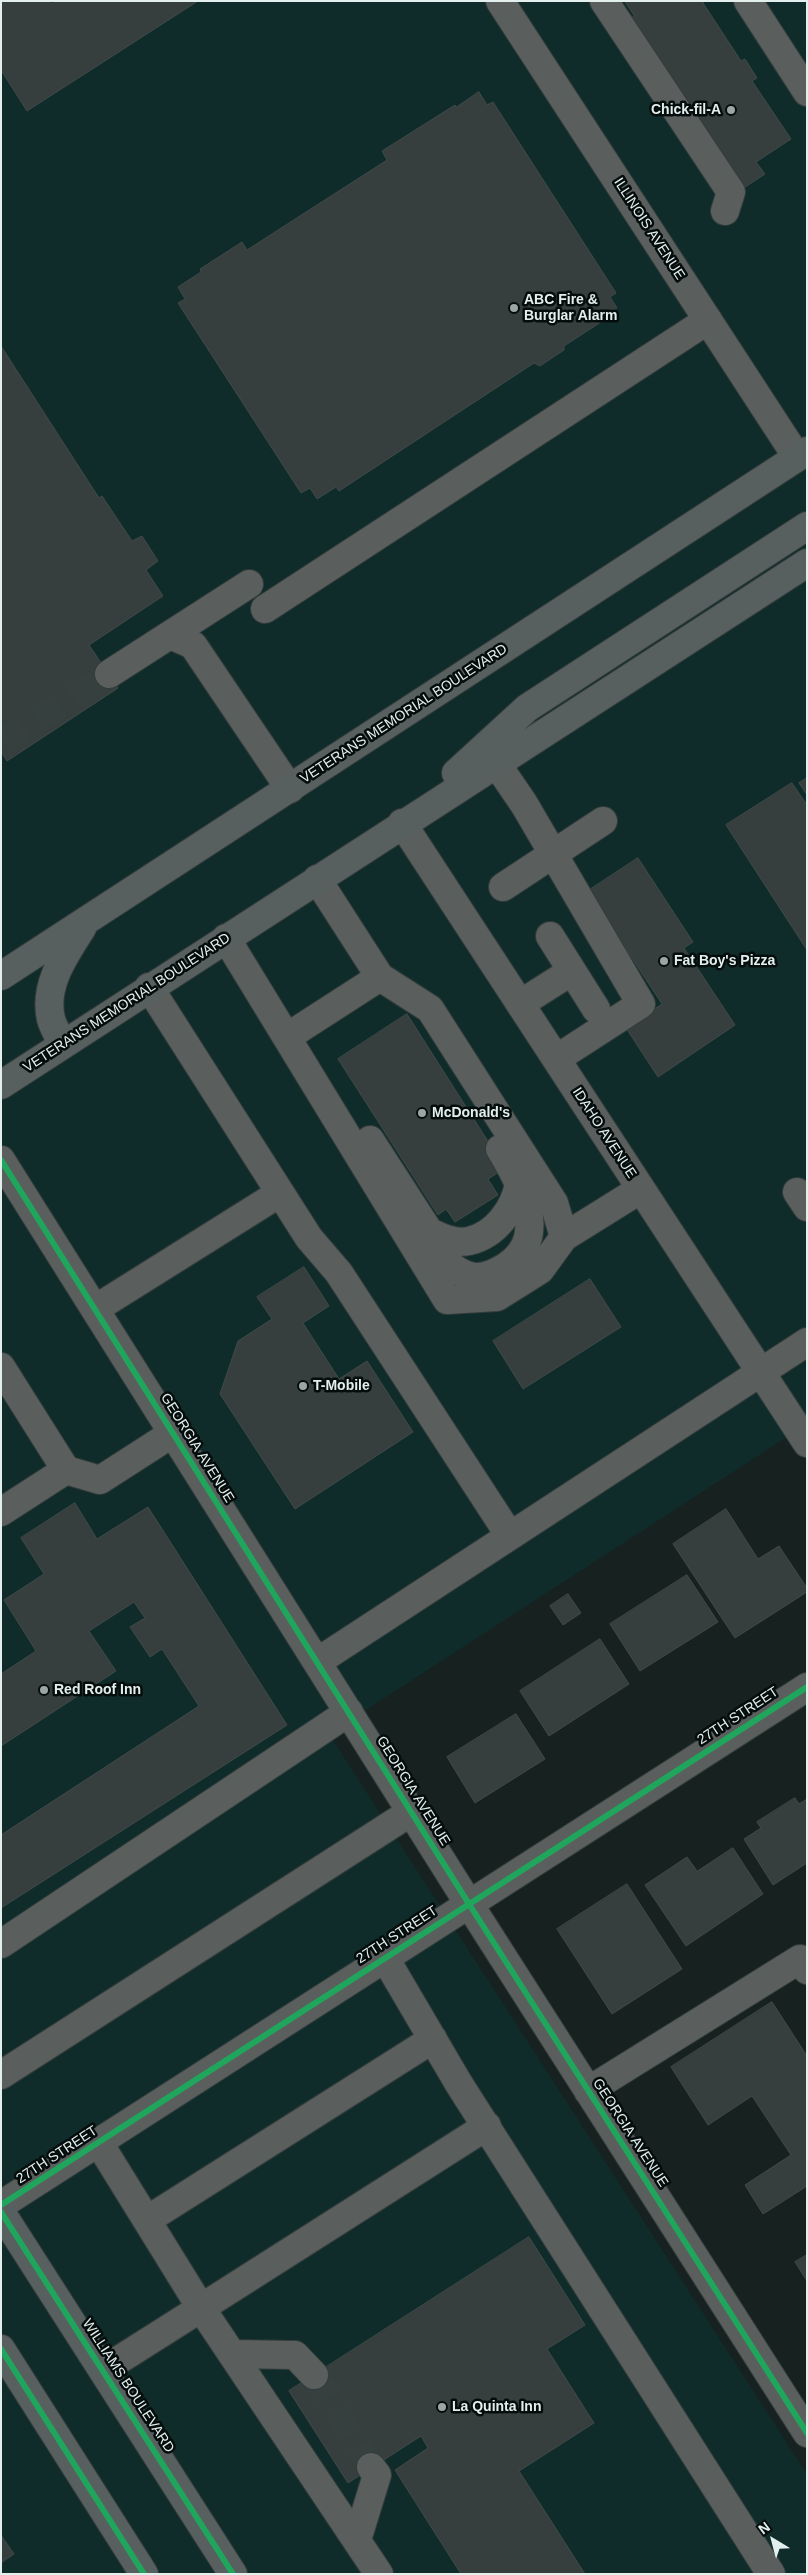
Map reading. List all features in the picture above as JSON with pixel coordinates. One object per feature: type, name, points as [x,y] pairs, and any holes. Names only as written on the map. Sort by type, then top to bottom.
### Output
[{"type":"main road","name":"VETERANS MEMORIAL BOULEVARD","points":[[1,976],[802,454]]},
{"type":"main road","points":[[402,823],[527,708],[807,526]]},
{"type":"main road","name":"VETERANS MEMORIAL BOULEVARD","points":[[1,1085],[402,823],[807,563]]},
{"type":"main road","points":[[62,1044],[51,1018],[50,995],[56,971],[85,922]]},
{"type":"main road","name":"WILLIAMS BOULEVARD","points":[[1,2212],[233,2574]]},
{"type":"main road","points":[[1,2349],[144,2574]]},
{"type":"street","name":"ILLINOIS AVENUE","points":[[500,1],[708,320],[802,454]]},
{"type":"street","points":[[604,1],[731,192],[725,211]]},
{"type":"street","points":[[748,1],[807,92]]},
{"type":"street","points":[[265,609],[708,320]]},
{"type":"street","points":[[109,674],[249,584]]},
{"type":"street","points":[[170,635],[194,646],[290,789]]},
{"type":"street","points":[[496,763],[553,853],[641,1004],[556,1059]]},
{"type":"street","points":[[502,887],[603,821]]},
{"type":"street","name":"IDAHO AVENUE","points":[[402,823],[807,1443]]},
{"type":"street","points":[[317,879],[380,977],[430,1009],[554,1203],[564,1237]]},
{"type":"street","points":[[550,936],[596,1009]]},
{"type":"street","points":[[226,938],[447,1300],[497,1297],[540,1270],[564,1237],[641,1189]]},
{"type":"street","points":[[520,1004],[572,971]]},
{"type":"street","points":[[287,1037],[380,977]]},
{"type":"street","points":[[149,987],[309,1238],[339,1273],[510,1536]]},
{"type":"street","points":[[314,1082],[337,1091],[432,1233],[452,1267],[463,1275],[484,1278],[506,1268],[521,1256],[529,1240],[529,1220],[519,1183],[429,1035],[430,1009]]},
{"type":"street","name":"GEORGIA AVENUE","points":[[1,1160],[469,1904],[807,2433]]},
{"type":"street","points":[[432,1233],[448,1241],[469,1241],[488,1232],[509,1214],[517,1197],[519,1183]]},
{"type":"street","points":[[95,1309],[280,1193]]},
{"type":"street","points":[[317,1662],[761,1374],[807,1342]]},
{"type":"street","points":[[1,1367],[66,1470],[100,1480],[173,1433]]},
{"type":"street","points":[[1,1512],[66,1470]]},
{"type":"street","name":"27TH STREET","points":[[1,2205],[807,1687]]},
{"type":"street","points":[[1,1944],[348,1712]]},
{"type":"street","points":[[1,2076],[412,1812]]},
{"type":"street","points":[[385,1958],[487,2126],[771,2574]]},
{"type":"street","points":[[588,2091],[800,1959],[807,1970]]},
{"type":"street","points":[[147,2220],[433,2039]]},
{"type":"street","points":[[103,2370],[487,2126]]},
{"type":"street","points":[[99,2143],[201,2308],[379,2574]]},
{"type":"street","points":[[232,2354],[295,2355],[314,2375]]},
{"type":"street","points":[[357,2540],[377,2475],[372,2468]]},
{"type":"shaded area","points":[[1,1],[807,1],[807,1424],[329,1734],[807,2474],[807,2574],[1,2574]]},
{"type":"building","points":[[1,1],[50,1],[52,4],[56,1],[198,1],[27,111],[1,70]]},
{"type":"building","name":"Chick-fil-A","points":[[625,1],[705,1],[703,3],[741,61],[745,59],[757,78],[752,81],[791,139],[756,162],[765,174],[742,189],[630,19],[634,16]]},
{"type":"building","points":[[479,92],[487,105],[493,102],[616,293],[610,297],[617,308],[599,319],[601,322],[564,346],[564,350],[540,366],[534,363],[339,491],[336,487],[317,499],[310,488],[301,493],[178,303],[185,299],[178,287],[201,272],[200,269],[242,242],[247,250],[387,160],[382,151]]},
{"type":"building","points":[[1,346],[99,498],[102,496],[132,541],[142,536],[158,561],[146,570],[163,596],[89,645],[118,688],[7,761],[1,751]]},
{"type":"building","points":[[807,778],[807,795],[799,783]]},
{"type":"building","points":[[792,783],[807,805],[807,950],[726,825]]},
{"type":"building","name":"Fat Boy's Pizza","points":[[638,858],[693,942],[684,948],[735,1025],[658,1077],[626,1028],[662,1004],[588,891]]},
{"type":"building","name":"McDonald's","points":[[407,1014],[505,1168],[488,1179],[498,1195],[455,1222],[446,1209],[438,1215],[338,1059]]},
{"type":"building","name":"T-Mobile","points":[[304,1267],[329,1306],[303,1323],[339,1379],[367,1361],[413,1432],[295,1509],[220,1394],[238,1341],[272,1319],[257,1297]]},
{"type":"building","points":[[590,1279],[621,1327],[523,1389],[493,1341]]},
{"type":"building","name":"Red Roof Inn","points":[[75,1503],[97,1539],[148,1507],[287,1725],[1,1908],[1,1835],[199,1706],[162,1649],[150,1657],[130,1627],[145,1618],[134,1602],[89,1631],[116,1671],[1,1746],[1,1674],[36,1651],[4,1600],[44,1574],[21,1538]]},
{"type":"building","points":[[726,1509],[758,1559],[779,1546],[807,1588],[807,1592],[735,1638],[673,1544]]},
{"type":"building","points":[[687,1575],[718,1622],[640,1671],[610,1624]]},
{"type":"building","points":[[568,1594],[581,1613],[563,1625],[550,1606]]},
{"type":"building","points":[[600,1639],[629,1684],[549,1736],[520,1691]]},
{"type":"building","points":[[516,1714],[545,1759],[475,1803],[447,1757]]},
{"type":"building","points":[[795,1798],[799,1804],[807,1799],[807,1863],[773,1885],[744,1839],[761,1828],[757,1822]]},
{"type":"building","points":[[733,1848],[763,1894],[686,1946],[645,1885],[687,1857],[697,1871]]},
{"type":"building","points":[[627,1884],[682,1969],[612,2014],[557,1929]]},
{"type":"building","points":[[772,2002],[807,2056],[807,2186],[763,2214],[745,2185],[791,2155],[752,2096],[708,2125],[671,2067]]},
{"type":"building","name":"La Quinta Inn","points":[[529,2237],[585,2325],[547,2349],[594,2423],[519,2471],[585,2574],[461,2574],[395,2470],[428,2448],[421,2436],[348,2483],[289,2391]]},
{"type":"building","points":[[807,2255],[807,2281],[795,2262]]},
{"type":"building","points":[[1,2535],[14,2554],[1,2563]]},
{"type":"tunnel","points":[[1,742],[109,674]]},
{"type":"tunnel","points":[[314,2375],[371,2467]]},
{"type":"cycle path","points":[[1,1160],[469,1904],[807,2433]]},
{"type":"cycle path","points":[[1,2205],[807,1687]]},
{"type":"cycle path","points":[[1,2212],[233,2574]]},
{"type":"cycle path","points":[[1,2349],[144,2574]]},
{"type":"place","name":"Chick-fil-A","points":[[731,110]]},
{"type":"place","name":"ABC Fire & Burglar Alarm","points":[[514,308]]},
{"type":"place","name":"Fat Boy's Pizza","points":[[664,961]]},
{"type":"place","name":"McDonald's","points":[[422,1113]]},
{"type":"place","name":"T-Mobile","points":[[303,1386]]},
{"type":"place","name":"Red Roof Inn","points":[[44,1690]]},
{"type":"place","name":"La Quinta Inn","points":[[442,2407]]}]
